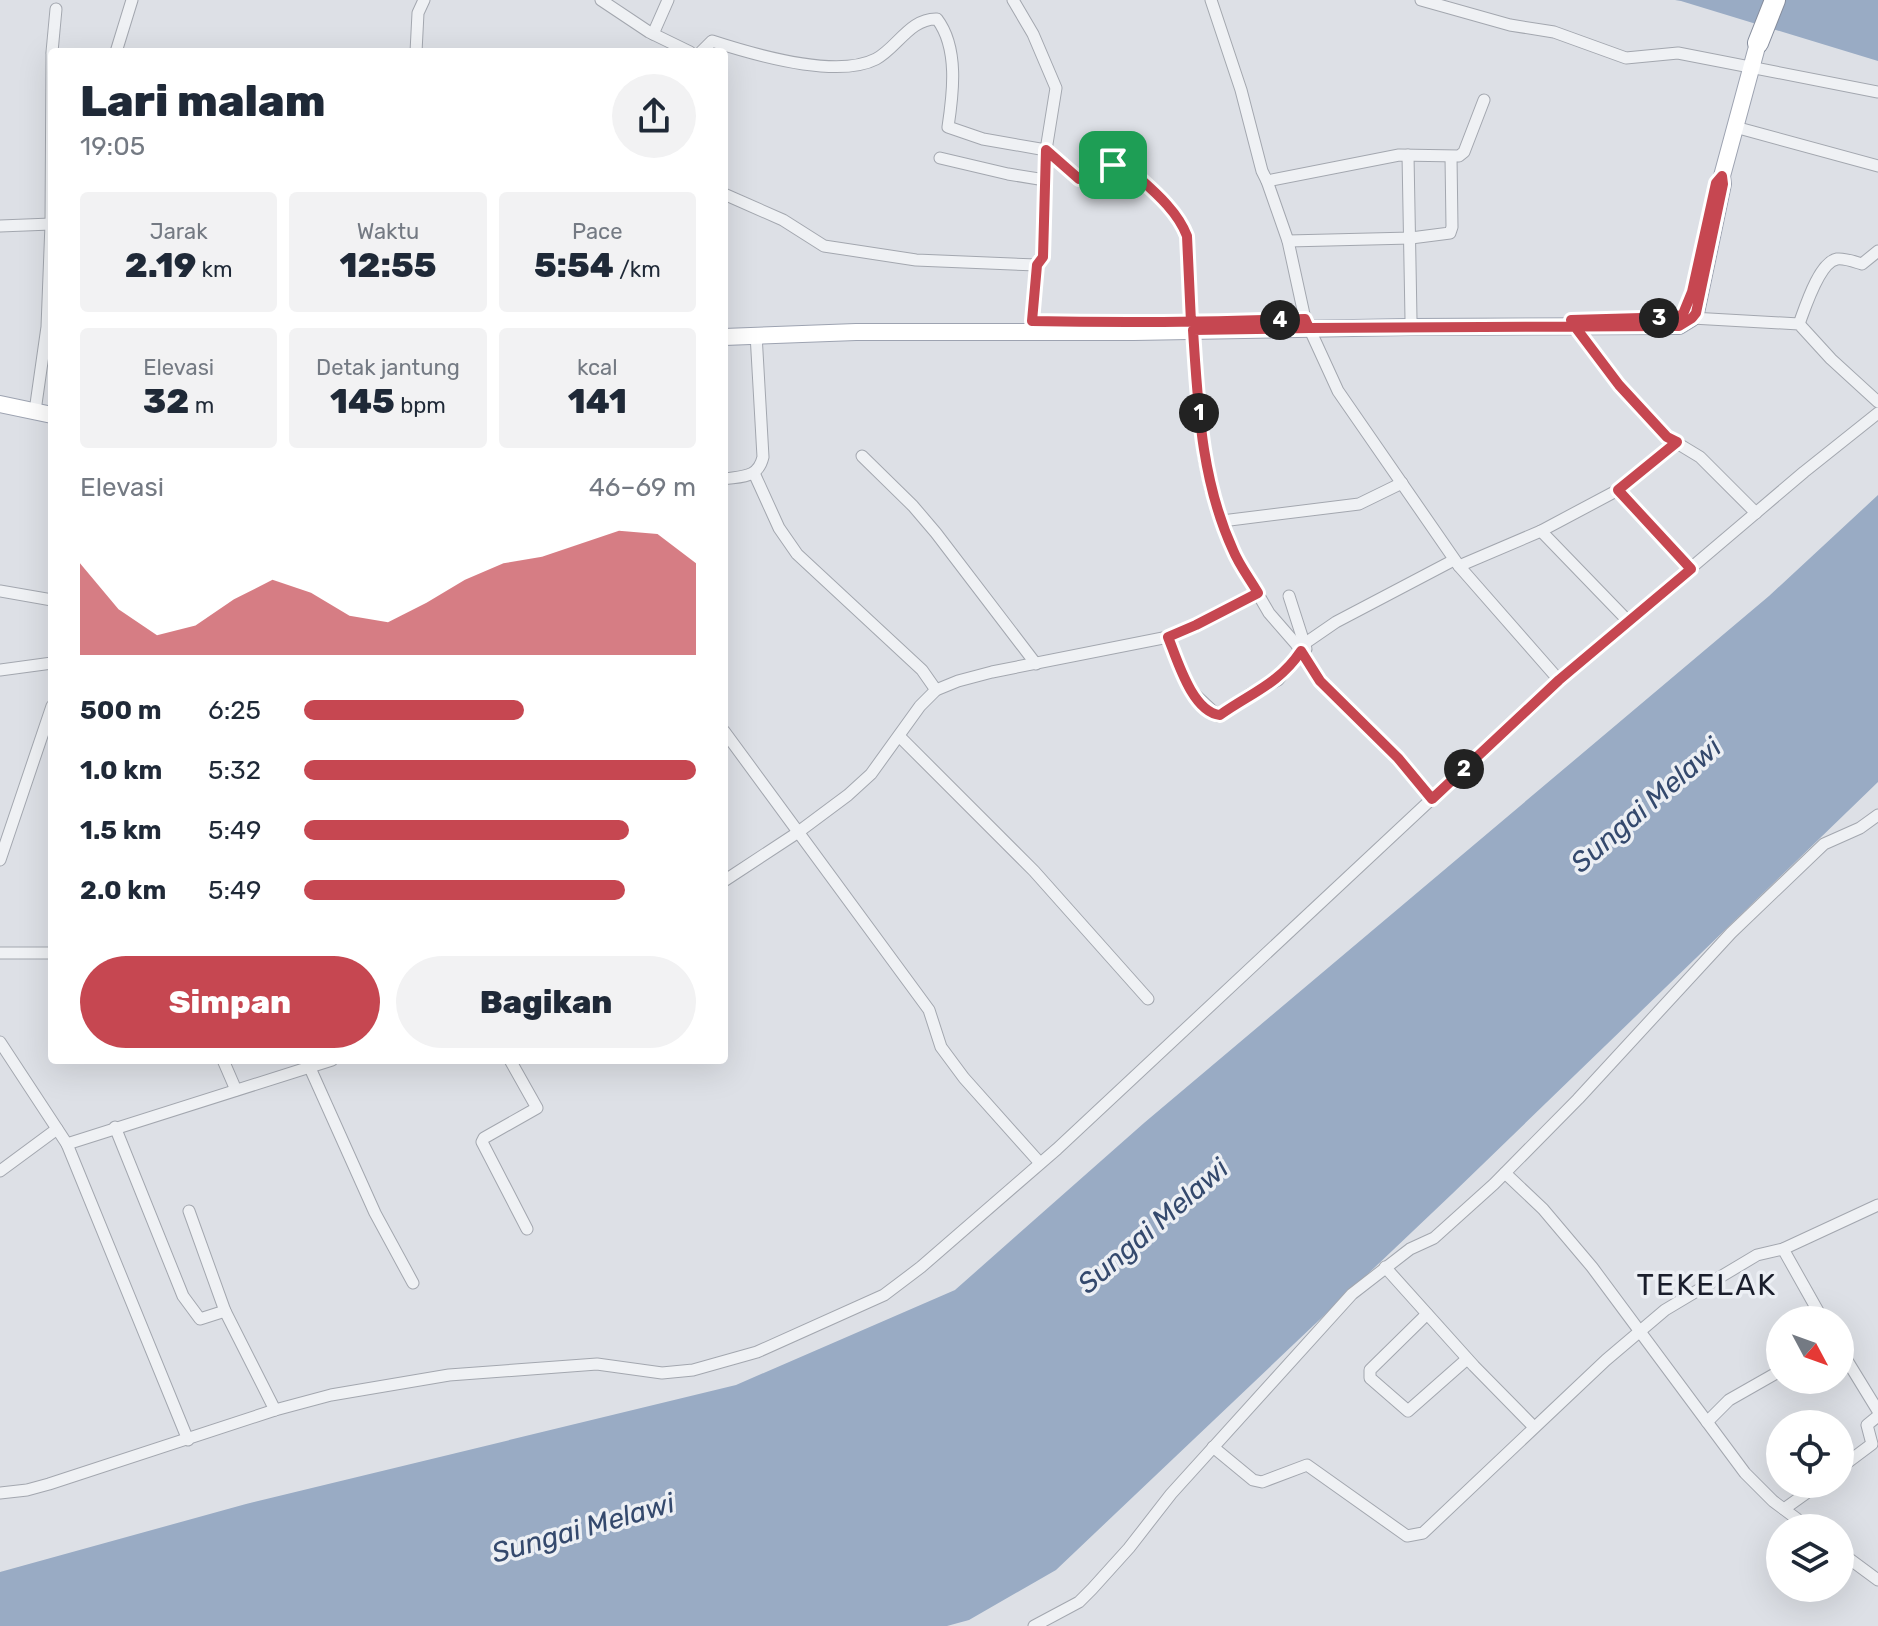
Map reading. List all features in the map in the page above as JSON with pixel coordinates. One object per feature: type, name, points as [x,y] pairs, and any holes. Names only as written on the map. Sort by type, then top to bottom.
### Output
[{"type":"highway","points":[[1758,43],[1775,0]]},
{"type":"main road","points":[[1307,324],[1411,319],[1679,326],[1692,318],[1701,293],[1722,176],[1758,43]]},
{"type":"main road","points":[[728,329],[800,324],[1032,321],[1192,326],[1574,324],[1677,317],[1683,314],[1692,292],[1716,183],[1722,176]]},
{"type":"main road","points":[[728,337],[1134,332],[1192,326]]},
{"type":"main road","points":[[0,404],[48,414]]},
{"type":"main road","points":[[0,414],[48,423]]},
{"type":"street","points":[[416,48],[418,13],[424,0]]},
{"type":"street","points":[[601,0],[653,34],[682,48]]},
{"type":"street","points":[[653,34],[668,0]]},
{"type":"street","points":[[1013,0],[1055,79],[1056,88],[1046,150],[1043,257],[1037,265],[1032,321]]},
{"type":"street","points":[[1211,0],[1241,90],[1262,171],[1288,241],[1307,324],[1338,391],[1456,563],[1559,680]]},
{"type":"street","points":[[1421,0],[1510,25],[1554,32],[1626,58],[1678,53],[1878,92]]},
{"type":"street","points":[[117,48],[129,1]]},
{"type":"street","points":[[52,48],[56,9]]},
{"type":"street","points":[[705,48],[712,41],[802,62],[857,64],[880,56],[915,26],[932,18],[937,19],[949,51],[952,74],[953,100],[948,127],[983,139],[1046,150],[1079,179],[1095,178],[1119,163],[1125,165],[1176,213],[1187,236],[1192,326],[1205,462],[1211,490],[1233,551],[1269,613],[1301,644]]},
{"type":"street","points":[[1267,181],[1348,163],[1408,155],[1451,157],[1464,152],[1484,100]]},
{"type":"street","points":[[1735,127],[1878,166]]},
{"type":"street","points":[[1408,155],[1411,319]]},
{"type":"street","points":[[1288,241],[1411,238],[1450,233],[1451,157]]},
{"type":"street","points":[[940,158],[1045,180]]},
{"type":"street","points":[[728,196],[783,220],[824,246],[916,260],[1037,265]]},
{"type":"street","points":[[0,226],[48,224]]},
{"type":"street","points":[[1799,324],[1826,264],[1841,258],[1862,264],[1878,251]]},
{"type":"street","points":[[35,411],[48,301]]},
{"type":"street","points":[[1692,318],[1799,324],[1831,359],[1878,402]]},
{"type":"street","points":[[1574,324],[1619,385],[1672,439],[1700,457],[1756,513]]},
{"type":"street","points":[[728,478],[754,473],[761,466],[763,457],[756,334]]},
{"type":"street","points":[[0,1493],[49,1484],[275,1410],[331,1395],[449,1375],[597,1364],[662,1373],[693,1370],[733,1361],[884,1295],[921,1267],[1040,1163],[1559,680],[1878,413]]},
{"type":"street","points":[[1168,637],[1188,688],[1218,716],[1250,694],[1278,680],[1301,644],[1336,622],[1456,563],[1541,531],[1618,490],[1672,439]]},
{"type":"street","points":[[862,456],[936,533],[1036,664]]},
{"type":"street","points":[[754,473],[779,528],[797,554],[922,670],[936,690]]},
{"type":"street","points":[[1222,521],[1359,504],[1402,483]]},
{"type":"street","points":[[1618,490],[1691,569]]},
{"type":"street","points":[[1541,531],[1629,622]]},
{"type":"street","points":[[0,591],[48,599]]},
{"type":"street","points":[[728,878],[848,795],[871,774],[920,706],[936,690],[958,681],[1168,637],[1258,593]]},
{"type":"street","points":[[1289,596],[1301,644],[1326,688],[1398,758],[1432,799]]},
{"type":"street","points":[[0,670],[48,664]]},
{"type":"street","points":[[0,860],[48,718]]},
{"type":"street","points":[[728,736],[929,1010],[941,1047],[964,1078],[1040,1163]]},
{"type":"street","points":[[899,736],[1034,871],[1148,999]]},
{"type":"street","points":[[1034,1626],[1079,1602],[1092,1589],[1213,1447],[1352,1294],[1410,1249],[1434,1238],[1505,1173],[1578,1099],[1731,933],[1824,844],[1860,828],[1878,815]]},
{"type":"street","points":[[0,953],[48,953]]},
{"type":"street","points":[[0,1042],[67,1144],[188,1440]]},
{"type":"street","points":[[225,1064],[236,1090]]},
{"type":"street","points":[[67,1144],[321,1064]]},
{"type":"street","points":[[512,1064],[537,1108],[482,1142],[527,1229]]},
{"type":"street","points":[[310,1068],[375,1213],[413,1283]]},
{"type":"street","points":[[115,1127],[183,1296],[200,1319],[225,1311]]},
{"type":"street","points":[[0,1171],[57,1129]]},
{"type":"street","points":[[1505,1173],[1543,1209],[1592,1267],[1745,1473],[1791,1514]]},
{"type":"street","points":[[1213,1447],[1253,1480],[1262,1482],[1307,1465],[1407,1536],[1423,1533],[1534,1427],[1665,1310],[1757,1255],[1783,1249],[1878,1205]]},
{"type":"street","points":[[189,1211],[225,1311],[275,1410]]},
{"type":"street","points":[[1783,1249],[1815,1306]]},
{"type":"street","points":[[1385,1267],[1467,1359],[1534,1427]]},
{"type":"street","points":[[1427,1314],[1370,1370],[1370,1378],[1408,1411],[1467,1359]]},
{"type":"street","points":[[1854,1373],[1878,1413],[1867,1425],[1872,1444],[1854,1458]]},
{"type":"street","points":[[1707,1422],[1729,1400],[1766,1379]]},
{"type":"street","points":[[1784,1509],[1799,1498]]},
{"type":"street","points":[[1854,1562],[1878,1580]]},
{"type":"water","points":[[1675,0],[1878,0],[1878,61],[1681,1]]},
{"type":"water","name":"Sungai Melawi","points":[[1878,495],[1878,782],[1452,1194],[1056,1570],[969,1620],[947,1626],[0,1626],[0,1572],[246,1504],[736,1385],[955,1290],[1144,1123],[1769,596]]},
{"type":"district","name":"TEKELAK","points":[[1707,1285]]},
{"type":"route","points":[[1113,165],[1095,178],[1079,179],[1046,150],[1043,257],[1037,265],[1032,321],[1135,324],[1305,319],[1309,328],[1193,330],[1199,421],[1211,490],[1233,551],[1258,593],[1168,637],[1188,688],[1218,716],[1250,694],[1278,680],[1301,651],[1320,681],[1398,758],[1432,799],[1559,680],[1691,569],[1618,490],[1677,442],[1667,437],[1644,414],[1619,385],[1576,328],[1571,320],[1677,317],[1683,314],[1692,292],[1716,183],[1722,176],[1723,184],[1696,313],[1679,326],[1628,328],[1576,328],[1410,327],[1309,328],[1305,319],[1191,322],[1187,236],[1183,224],[1176,213],[1125,165],[1113,165]]}]
